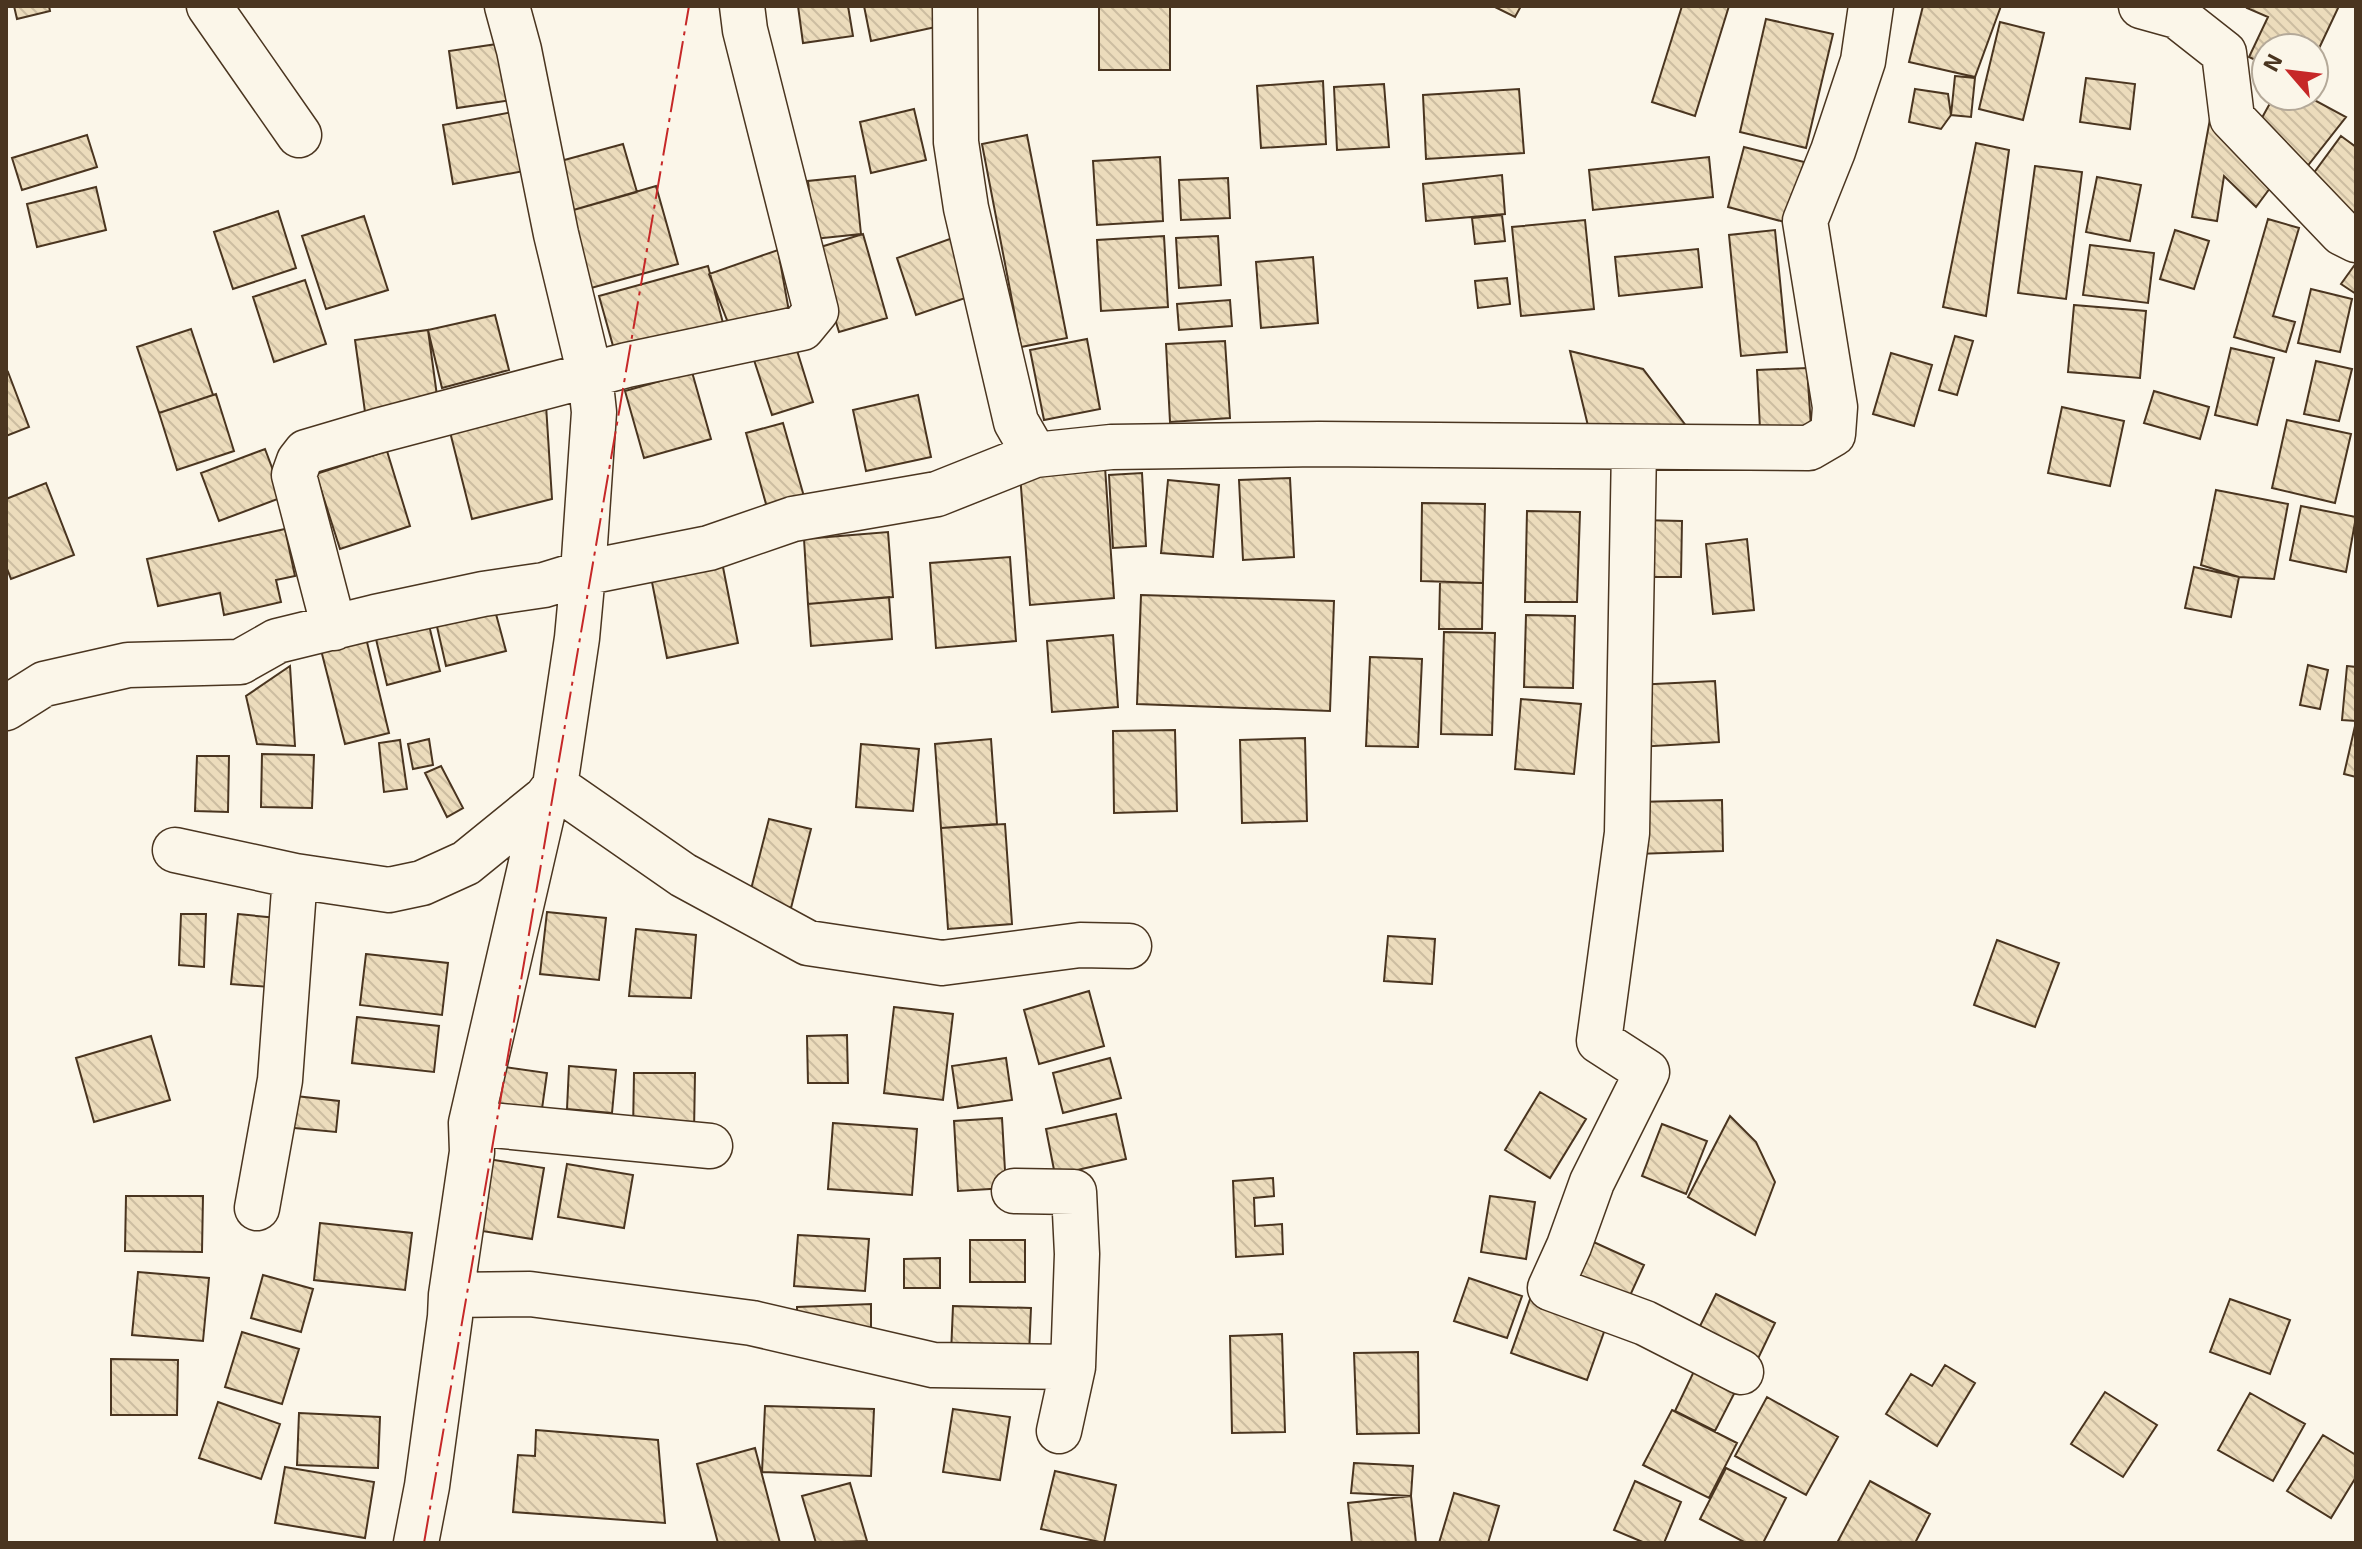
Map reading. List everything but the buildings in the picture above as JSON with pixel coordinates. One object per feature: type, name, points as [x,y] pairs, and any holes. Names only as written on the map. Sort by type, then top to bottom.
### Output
[{"type":"street","points":[[209,6],[299,135]]},
{"type":"street","points":[[416,1543],[427,1486],[472,1152],[471,1123],[550,792],[577,638],[594,412],[590,375],[507,6]]},
{"type":"street","points":[[334,628],[294,475],[306,452],[590,375],[802,328],[816,311],[745,30],[742,6]]},
{"type":"street","points":[[955,6],[956,142],[966,208],[1016,422],[1035,455]]},
{"type":"street","points":[[6,708],[44,684],[128,665],[240,662],[277,641],[483,594],[544,585],[583,573],[709,548],[793,519],[937,494],[1035,455],[1111,447],[1303,444],[1809,448],[1833,434],[1835,407],[1805,221],[1833,151],[1863,61],[1871,6]]},
{"type":"street","points":[[2141,6],[2177,16],[2224,53],[2232,118],[2342,233],[2356,240]]},
{"type":"street","points":[[1634,448],[1627,833],[1599,1041],[1647,1072],[1592,1182],[1550,1288],[1645,1323],[1741,1372]]},
{"type":"street","points":[[175,850],[295,876],[389,890],[422,883],[466,863],[550,792]]},
{"type":"street","points":[[550,792],[683,875],[808,943],[942,963],[1080,945],[1129,946]]},
{"type":"street","points":[[257,1208],[280,1080],[295,876]]},
{"type":"street","points":[[471,1123],[710,1146]]},
{"type":"street","points":[[1014,1191],[1074,1192],[1077,1254],[1073,1367],[1059,1431]]},
{"type":"street","points":[[451,1295],[530,1294],[752,1323],[933,1365],[1073,1367]]},
{"type":"power","points":[[424,1543],[689,6]]}]
